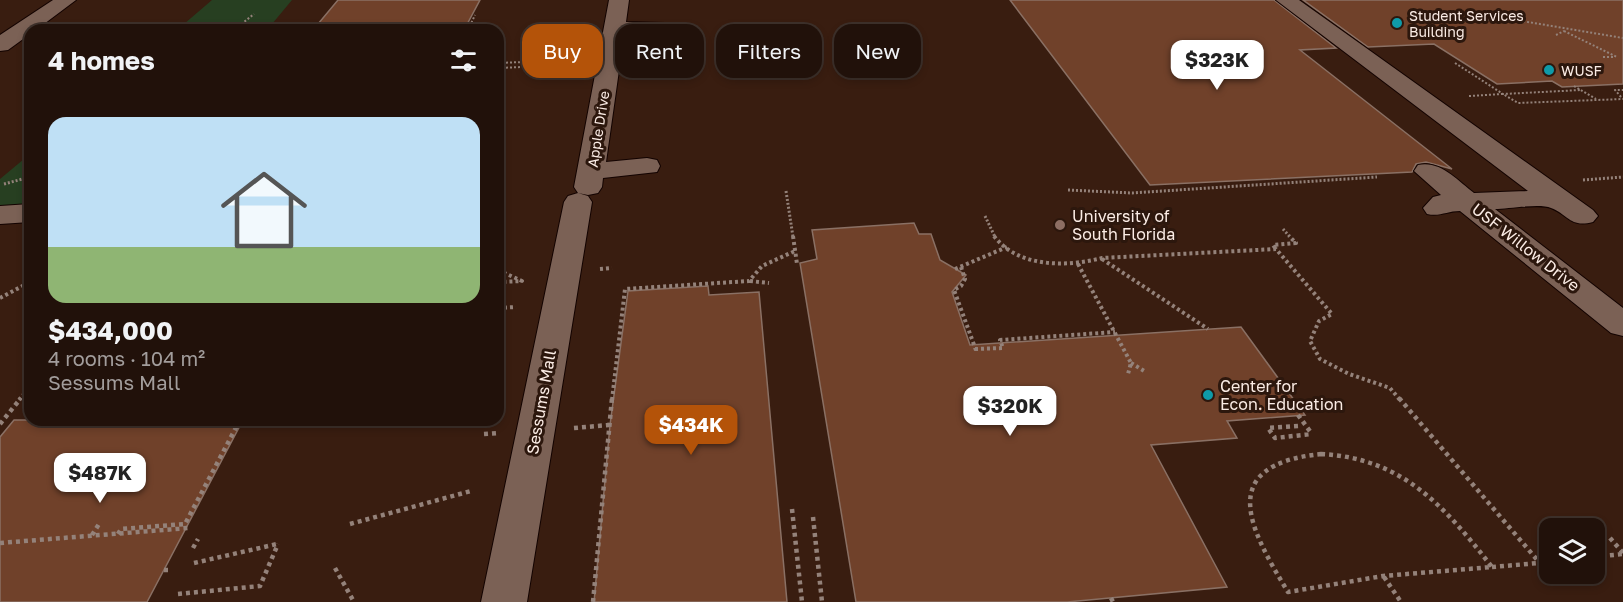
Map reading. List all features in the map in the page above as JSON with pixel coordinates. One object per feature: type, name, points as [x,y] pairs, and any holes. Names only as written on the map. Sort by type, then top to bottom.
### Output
[{"type":"street","points":[[31,24],[66,0]]},
{"type":"street","name":"Apple Drive","points":[[586,186],[619,0]]},
{"type":"street","points":[[1286,0],[1583,216]]},
{"type":"street","points":[[0,45],[24,29]]},
{"type":"street","points":[[586,186],[647,166]]},
{"type":"street","name":"USF Willow Drive","points":[[1428,171],[1623,325]]},
{"type":"street","name":"Sessums Mall","points":[[504,602],[586,186]]},
{"type":"street","points":[[1437,208],[1443,203],[1556,198]]},
{"type":"street","points":[[0,215],[24,213]]},
{"type":"path","points":[[242,24],[254,14]]},
{"type":"path","points":[[471,24],[475,15]]},
{"type":"path","points":[[1453,15],[1463,21],[1510,20],[1623,38]]},
{"type":"path","points":[[1558,28],[1617,57],[1603,57]]},
{"type":"path","points":[[1556,35],[1565,31]]},
{"type":"path","points":[[504,63],[522,62]]},
{"type":"path","points":[[1455,63],[1527,109]]},
{"type":"path","points":[[504,68],[522,67]]},
{"type":"path","points":[[1574,86],[1596,99]]},
{"type":"path","points":[[1420,98],[1581,90]]},
{"type":"path","points":[[1622,98],[1615,90],[1623,90]]},
{"type":"path","points":[[1518,103],[1622,98]]},
{"type":"path","points":[[1068,190],[1132,193],[1377,177]]},
{"type":"path","points":[[1580,180],[1623,177]]},
{"type":"path","points":[[0,185],[24,179]]},
{"type":"path","points":[[786,190],[797,264]]},
{"type":"path","points":[[985,216],[995,238],[1021,257],[1047,263],[1078,264],[1102,258],[1219,250],[1276,249]]},
{"type":"path","points":[[1283,229],[1296,243],[1273,245],[1332,314],[1319,321],[1310,341],[1320,359],[1349,374],[1390,388],[1539,562]]},
{"type":"path","points":[[955,269],[1008,247]]},
{"type":"path","points":[[749,281],[762,266],[795,251]]},
{"type":"path","points":[[1102,258],[1208,329]]},
{"type":"path","points":[[1078,264],[1131,363],[1146,372]]},
{"type":"path","points":[[961,267],[965,279],[961,286],[954,290],[976,351],[1003,348],[1000,340],[1115,332]]},
{"type":"path","points":[[504,273],[522,281],[504,282]]},
{"type":"path","points":[[593,602],[625,289],[749,281],[769,283]]},
{"type":"path","points":[[0,298],[24,285]]},
{"type":"path","points":[[504,308],[516,307]]},
{"type":"path","points":[[1128,374],[1131,363]]},
{"type":"path","points":[[0,424],[24,394]]},
{"type":"path","points":[[1298,415],[1312,434],[1275,438],[1268,428],[1298,426]]},
{"type":"path","points":[[586,427],[610,425]]},
{"type":"path","points":[[118,534],[120,529],[185,524],[237,426]]},
{"type":"path","points":[[1492,567],[1441,504],[1402,477],[1375,465],[1339,454],[1322,452],[1284,460],[1263,473],[1250,495],[1253,531],[1288,592],[1383,576],[1492,567],[1539,562]]},
{"type":"path","points":[[351,524],[471,491]]},
{"type":"path","points":[[792,509],[802,602]]},
{"type":"path","points":[[813,517],[822,602]]},
{"type":"path","points":[[92,536],[99,524]]},
{"type":"path","points":[[0,543],[188,528]]},
{"type":"path","points":[[1610,538],[1623,553]]},
{"type":"path","points":[[193,548],[198,539]]},
{"type":"path","points":[[178,594],[260,586],[278,544],[194,563]]},
{"type":"path","points":[[1605,555],[1623,553]]},
{"type":"path","points":[[335,568],[354,602]]},
{"type":"path","points":[[164,570],[171,570]]},
{"type":"path","points":[[1383,576],[1401,602]]},
{"type":"shaded area","name":"University of South Florida","points":[[0,0],[1623,0],[1623,602],[0,602]]},
{"type":"green space","points":[[212,0],[292,0],[272,24],[184,24]]},
{"type":"green space","points":[[24,159],[24,213],[0,215],[0,179]]},
{"type":"building","points":[[338,0],[480,0],[467,24],[318,24]]},
{"type":"building","points":[[1010,0],[1274,0],[1336,48],[1300,50],[1452,169],[1426,162],[1416,164],[1412,172],[1150,185]]},
{"type":"building","points":[[1303,0],[1623,0],[1623,84],[1562,87],[1552,81],[1497,84],[1434,44],[1368,47]]},
{"type":"building","points":[[914,223],[919,234],[931,234],[940,260],[966,275],[952,292],[970,345],[1241,327],[1305,415],[1227,421],[1237,438],[1151,445],[1227,587],[1067,602],[856,602],[800,263],[817,259],[812,230]]},
{"type":"building","points":[[708,286],[709,295],[759,292],[787,602],[594,602],[610,425],[628,291]]},
{"type":"building","points":[[14,420],[24,420],[24,426],[240,426],[147,602],[0,602],[0,437]]},
{"type":"place","name":"Student Services Building","points":[[1397,23]]},
{"type":"place","name":"WUSF","points":[[1549,70]]},
{"type":"place","name":"University of South Florida","points":[[1060,225]]},
{"type":"place","name":"Center for Econ. Education","points":[[1208,395]]}]
